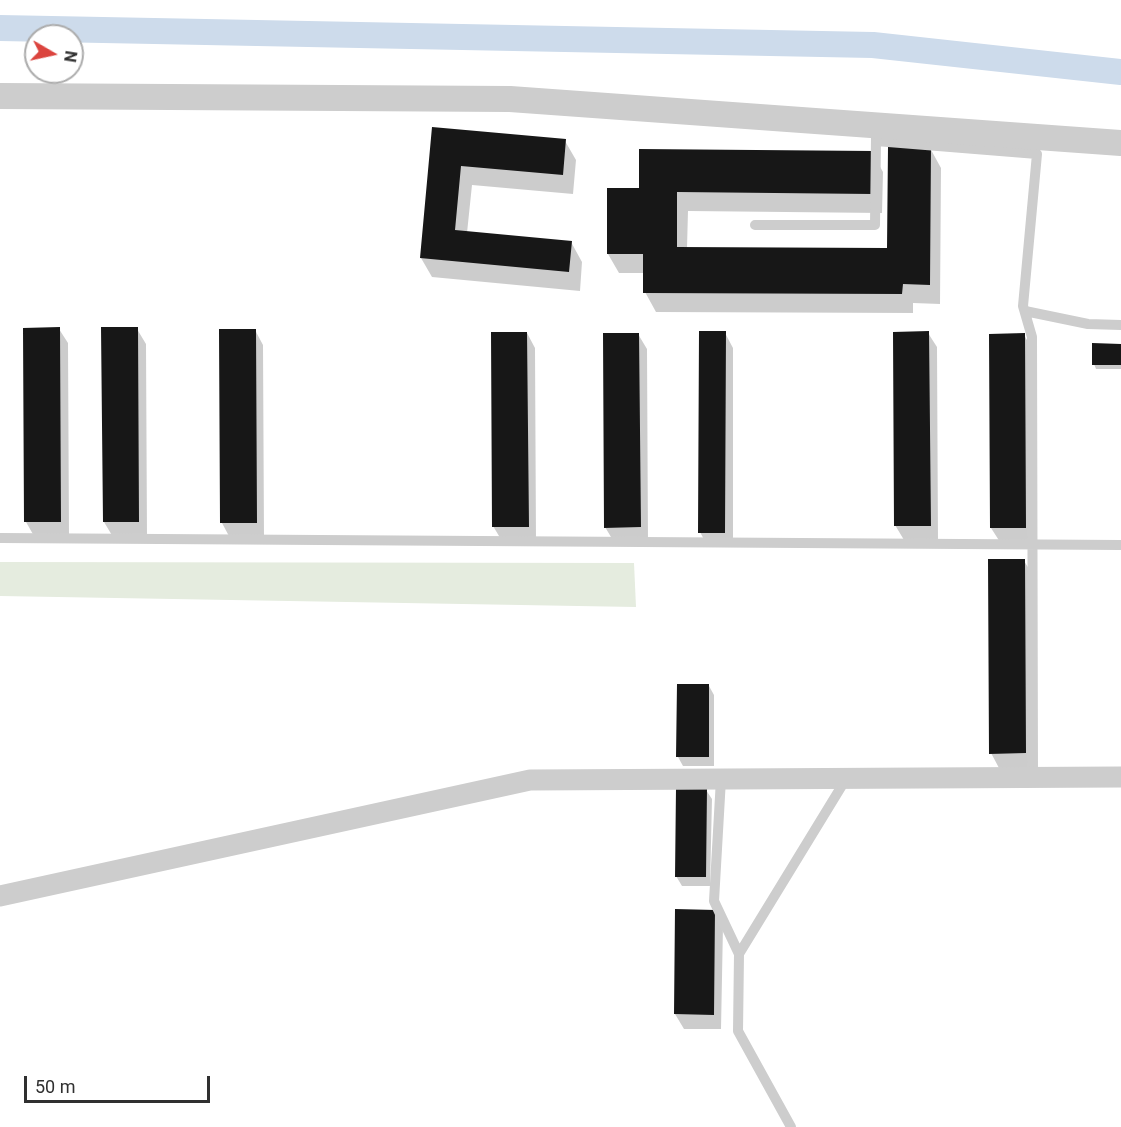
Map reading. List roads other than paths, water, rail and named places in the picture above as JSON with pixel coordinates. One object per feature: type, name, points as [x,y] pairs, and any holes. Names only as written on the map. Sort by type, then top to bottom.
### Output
[{"type":"street","points":[[0,96],[510,99],[876,133],[1121,144]]},
{"type":"street","points":[[0,896],[530,780],[1121,777]]},
{"type":"lane","points":[[755,225],[875,225],[876,133],[1037,154],[1023,306],[1032,337],[1033,777]]},
{"type":"lane","points":[[1025,311],[1088,324],[1121,325]]},
{"type":"lane","points":[[0,538],[1121,545]]},
{"type":"lane","points":[[721,779],[714,901],[739,954],[738,1031],[791,1127]]},
{"type":"lane","points":[[739,954],[846,779]]},
{"type":"waterway","points":[[0,28],[873,45],[1121,72]]}]
